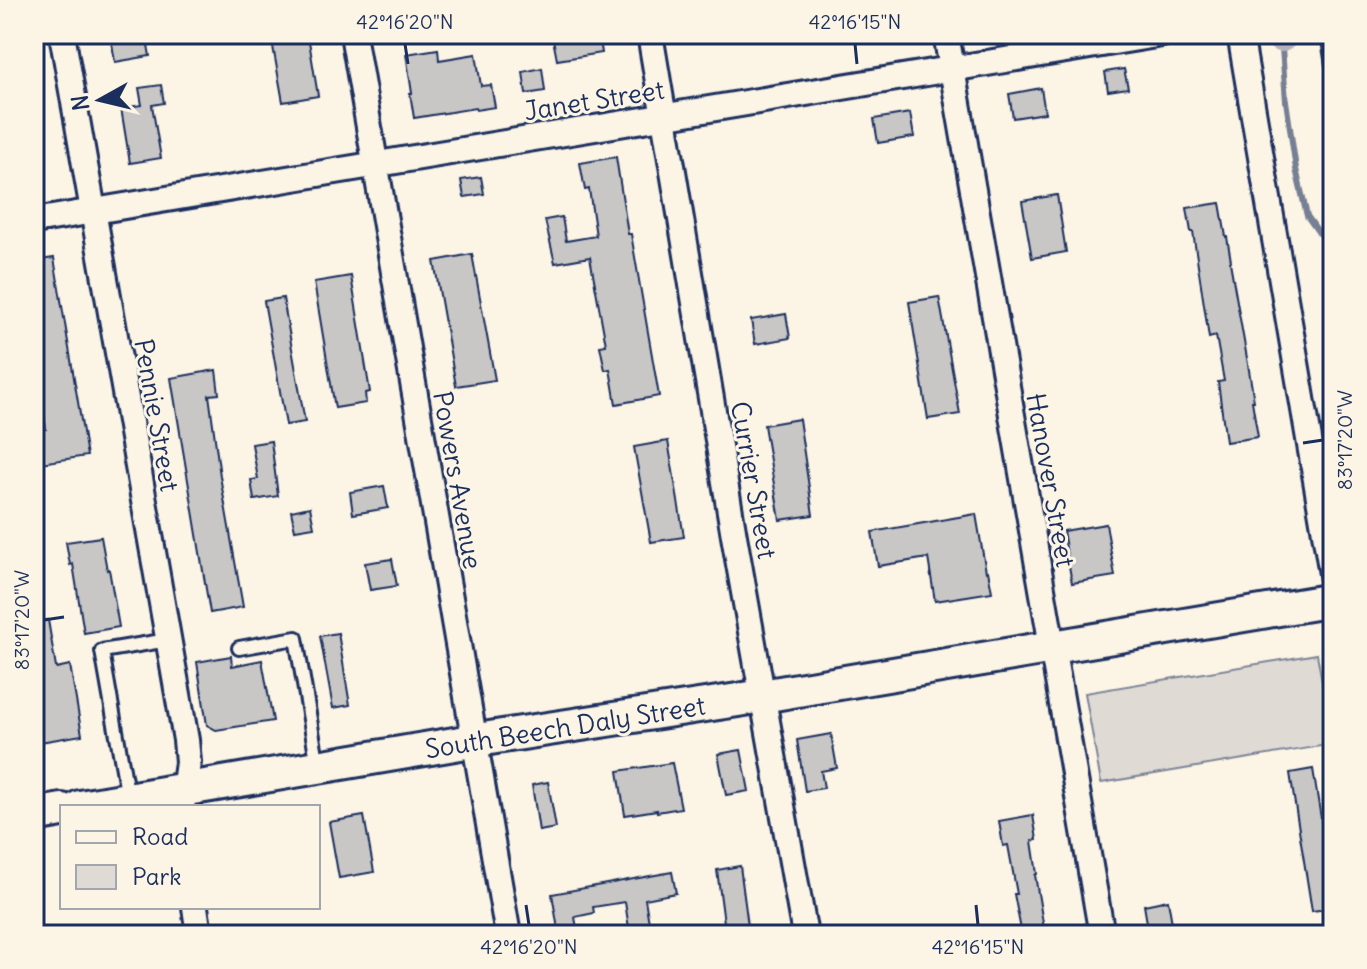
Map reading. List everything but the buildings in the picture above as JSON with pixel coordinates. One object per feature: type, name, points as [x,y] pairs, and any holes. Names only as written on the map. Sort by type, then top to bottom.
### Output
[{"type":"main road","name":"South Beech Daly Street","points":[[91,805],[128,798],[184,798],[318,766],[762,696],[1333,600]]},
{"type":"main road","points":[[34,815],[60,810]]},
{"type":"street","name":"Pennie Street","points":[[62,34],[188,762],[184,798]]},
{"type":"street","name":"Powers Avenue","points":[[353,34],[508,935]]},
{"type":"street","name":"Currier Street","points":[[650,34],[805,935]]},
{"type":"street","name":"Hanover Street","points":[[946,34],[1102,935]]},
{"type":"street","name":"Janet Street","points":[[34,221],[1162,34]]},
{"type":"street","points":[[1240,34],[1333,580]]},
{"type":"street","points":[[195,909],[199,935]]},
{"type":"lane","points":[[1328,34],[1333,65]]},
{"type":"lane","points":[[239,648],[296,638],[318,766]]},
{"type":"lane","points":[[128,798],[102,651],[168,640]]},
{"type":"green space","points":[[1317,654],[1333,744],[1101,783],[1085,693]]},
{"type":"waterway","points":[[1281,35],[1286,101],[1307,216],[1319,233],[1333,241]]}]
